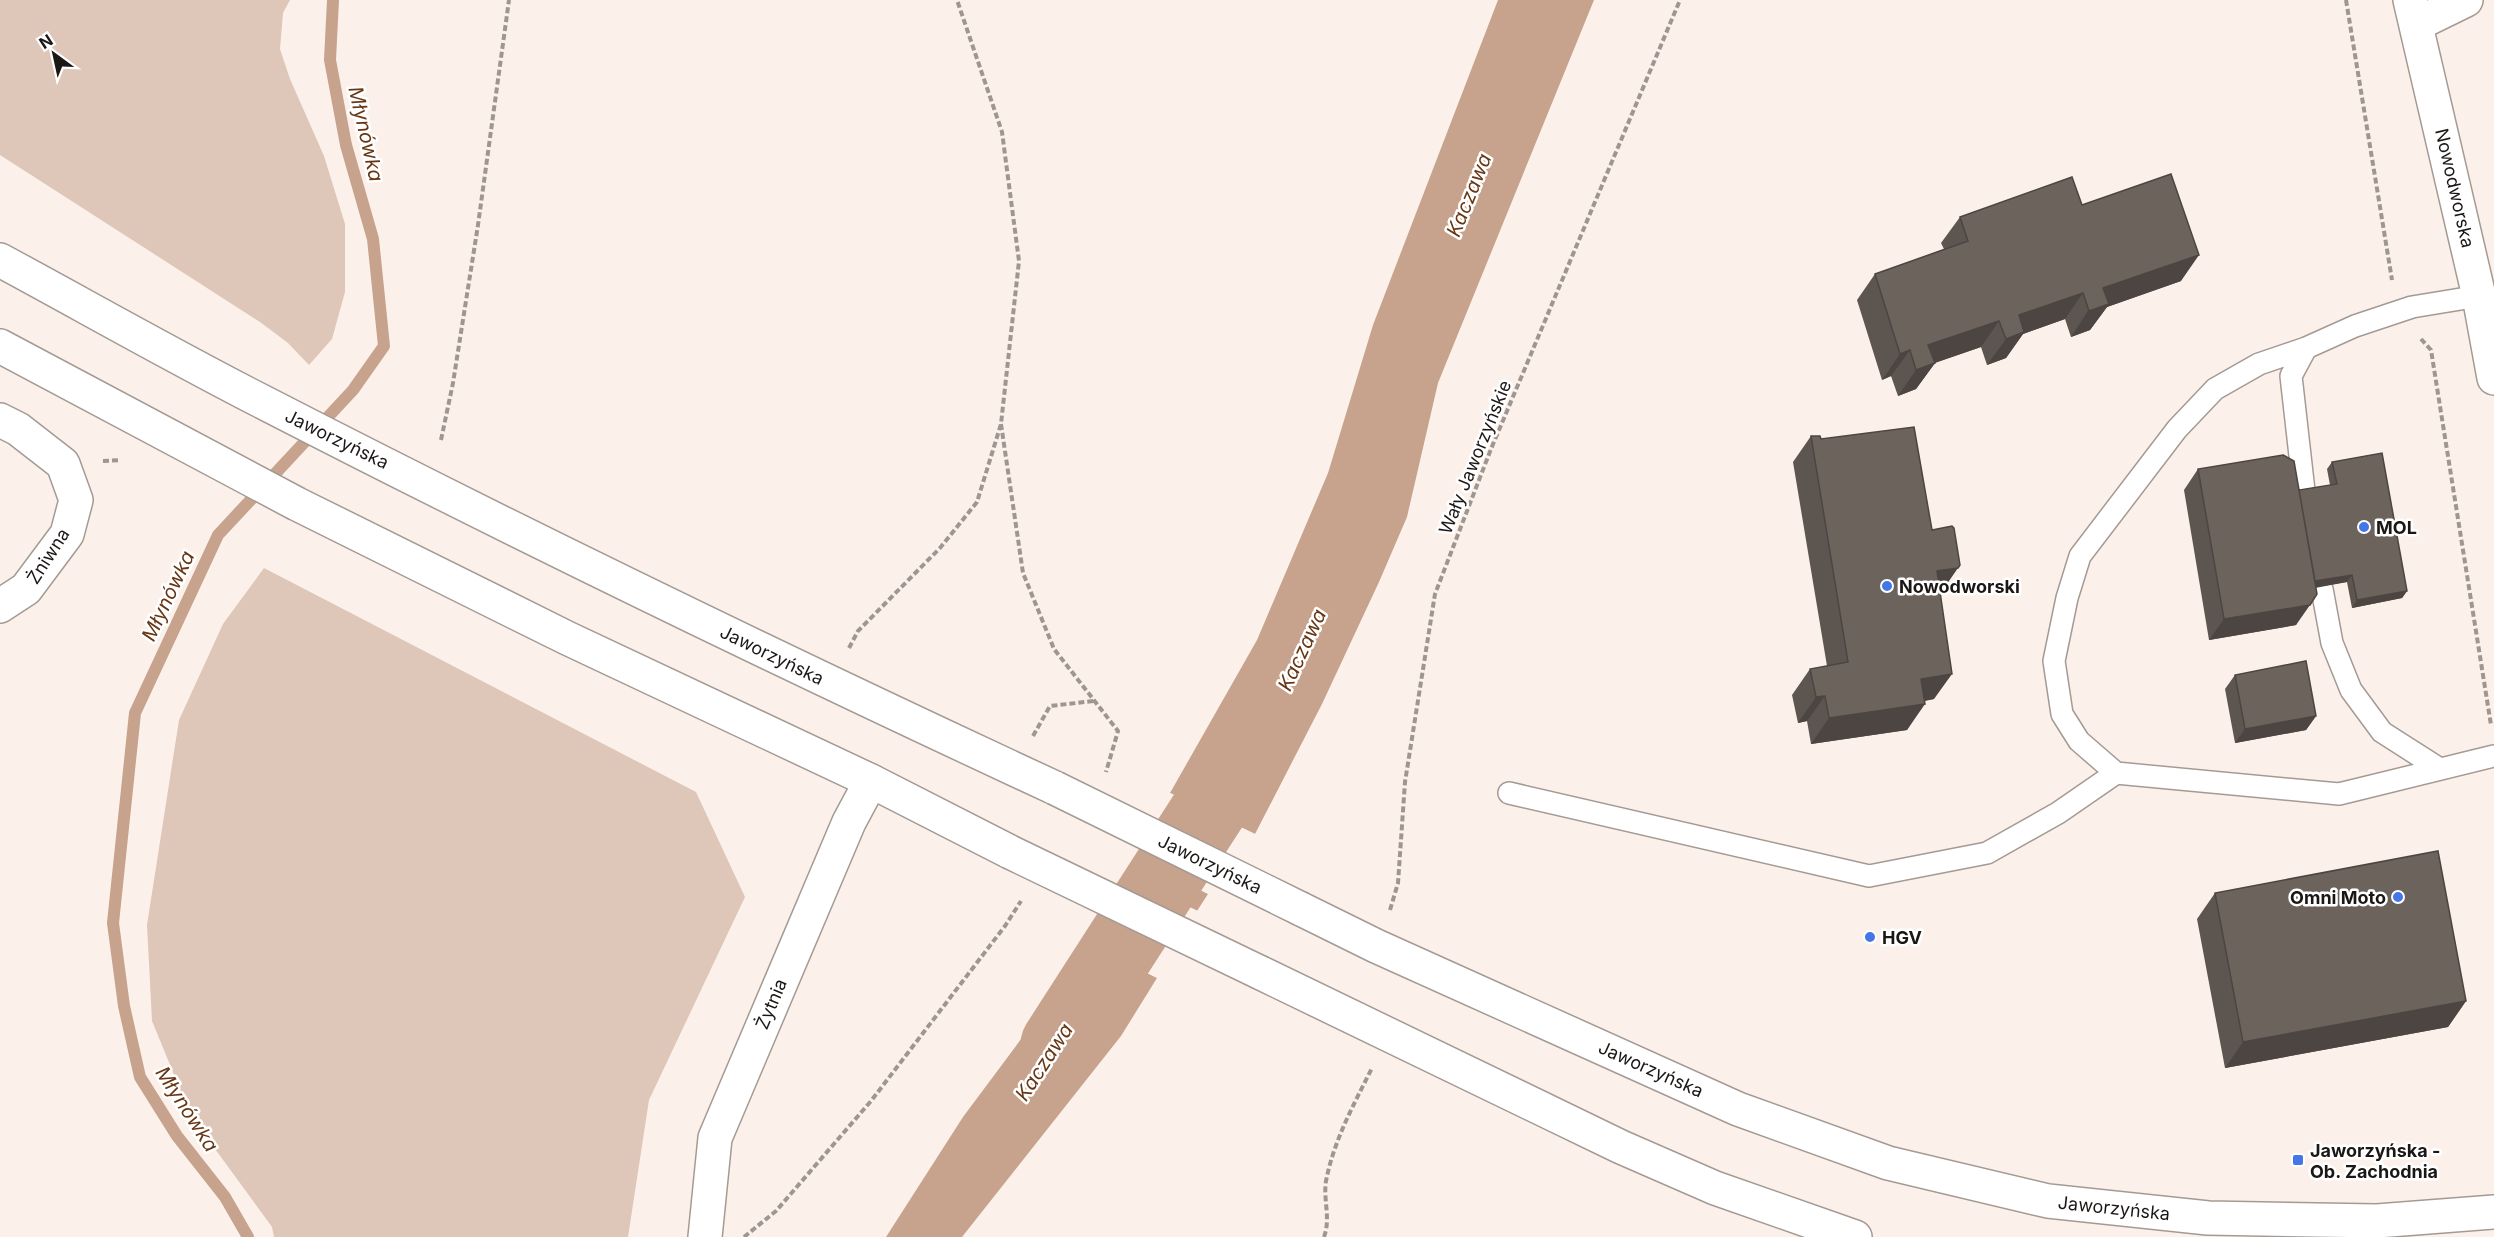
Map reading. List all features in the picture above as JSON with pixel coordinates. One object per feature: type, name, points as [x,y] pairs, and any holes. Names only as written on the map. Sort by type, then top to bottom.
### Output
[{"type":"main road","points":[[2413,12],[2466,0]]},
{"type":"main road","name":"Nowodworska","points":[[2413,12],[2480,296],[2494,378]]},
{"type":"main road","name":"Jaworzyńska","points":[[0,260],[261,401],[621,582],[1055,788],[1376,946],[1738,1108],[1888,1163],[2048,1201],[2208,1218],[2377,1221],[2494,1212]]},
{"type":"main road","points":[[0,346],[297,504],[567,638],[871,781],[1010,852],[1631,1152],[1716,1188],[1855,1237]]},
{"type":"main road","name":"Żniwna","points":[[0,420],[18,429],[63,464],[76,500],[67,534],[26,589],[0,606]]},
{"type":"main road","name":"Żytnia","points":[[705,1237],[715,1138],[849,822],[871,781]]},
{"type":"lane","points":[[2480,296],[2397,311],[2355,326],[2306,348],[2259,364],[2215,389],[2176,429],[2080,556],[2067,598],[2054,661],[2062,714],[2079,741],[2116,773],[2339,794],[2493,757]]},
{"type":"lane","points":[[2304,490],[2290,376],[2306,348]]},
{"type":"lane","points":[[2322,589],[2332,643],[2351,690],[2382,732],[2440,769]]},
{"type":"lane","points":[[1509,794],[1869,876],[1987,853],[2058,813],[2116,773]]},
{"type":"path","points":[[441,440],[453,383],[477,237],[509,0]]},
{"type":"path","points":[[830,683],[858,631],[940,548],[977,502],[1001,424],[1019,261],[1002,132],[957,0]]},
{"type":"path","name":"Wały Jaworzyńskie","points":[[1376,946],[1398,884],[1405,782],[1435,594],[1496,439],[1680,0]]},
{"type":"path","points":[[2346,0],[2397,311],[2430,350],[2491,714],[2493,757]]},
{"type":"path","points":[[1001,424],[1023,573],[1054,649],[1118,731]]},
{"type":"path","points":[[1033,736],[1050,706],[1095,701]]},
{"type":"path","points":[[744,1237],[776,1210],[871,1101],[1005,926]]},
{"type":"path","points":[[1324,1237],[1328,1226],[1326,1183],[1339,1135],[1388,1035]]},
{"type":"shaded area","points":[[0,0],[290,0],[283,13],[280,49],[290,79],[324,156],[345,224],[345,292],[332,339],[309,365],[288,343],[260,322],[0,155]]},
{"type":"shaded area","points":[[264,568],[696,792],[745,897],[649,1100],[628,1237],[274,1237],[272,1227],[191,1116],[152,1021],[147,925],[179,720],[223,624]]},
{"type":"water","points":[[1498,0],[1594,0],[1438,383],[1407,517],[1322,704],[1255,834],[1170,793],[1257,640],[1328,473],[1373,325]]},
{"type":"water","points":[[1145,863],[1208,894],[1197,911],[1133,880]]},
{"type":"water","points":[[1088,944],[1157,978],[1121,1036],[962,1237],[886,1237],[963,1117]]},
{"type":"pier","points":[[1168,791],[1257,835],[1253,836],[1169,795]]},
{"type":"pier","points":[[1146,860],[1210,891],[1211,895],[1142,861]]},
{"type":"pier","points":[[1130,879],[1200,912],[1196,914],[1131,883]]},
{"type":"pier","points":[[1089,942],[1159,975],[1160,979],[1085,943]]},
{"type":"building","points":[[2171,174],[2199,255],[2103,288],[2109,304],[2089,311],[2083,293],[2019,315],[2024,332],[2006,339],[1999,321],[1928,345],[1935,363],[1916,370],[1910,350],[1900,354],[1875,274],[1968,241],[1960,217],[2072,177],[2082,205]]},
{"type":"building","points":[[1914,427],[1932,530],[1952,526],[1954,528],[1960,565],[1958,568],[1937,571],[1952,674],[1921,679],[1925,704],[1829,718],[1825,696],[1816,697],[1810,669],[1848,662],[1811,436],[1820,436],[1821,439]]},
{"type":"building","points":[[2382,453],[2407,591],[2357,600],[2352,575],[2315,581],[2299,490],[2337,484],[2332,462]]},
{"type":"building","points":[[2283,455],[2294,461],[2317,594],[2310,605],[2224,619],[2198,469]]},
{"type":"building","points":[[2306,661],[2316,716],[2245,729],[2235,675]]},
{"type":"building","points":[[2438,851],[2466,1001],[2243,1042],[2215,893]]},
{"type":"waterway","name":"Młynówka","points":[[248,1237],[225,1197],[177,1136],[140,1077],[124,1006],[113,923],[135,713],[218,535],[353,390],[384,346],[373,239],[346,145],[330,60],[333,0]]},
{"type":"waterway","name":"Kaczawa","points":[[1058,1044],[1264,724]]},
{"type":"place","name":"MOL","points":[[2364,527]]},
{"type":"place","name":"Nowodworski","points":[[1887,586]]},
{"type":"place","name":"Omni Moto","points":[[2398,897]]},
{"type":"place","name":"HGV","points":[[1870,937]]},
{"type":"place","name":"Jaworzyńska - Ob. Zachodnia","points":[[2298,1160]]}]
